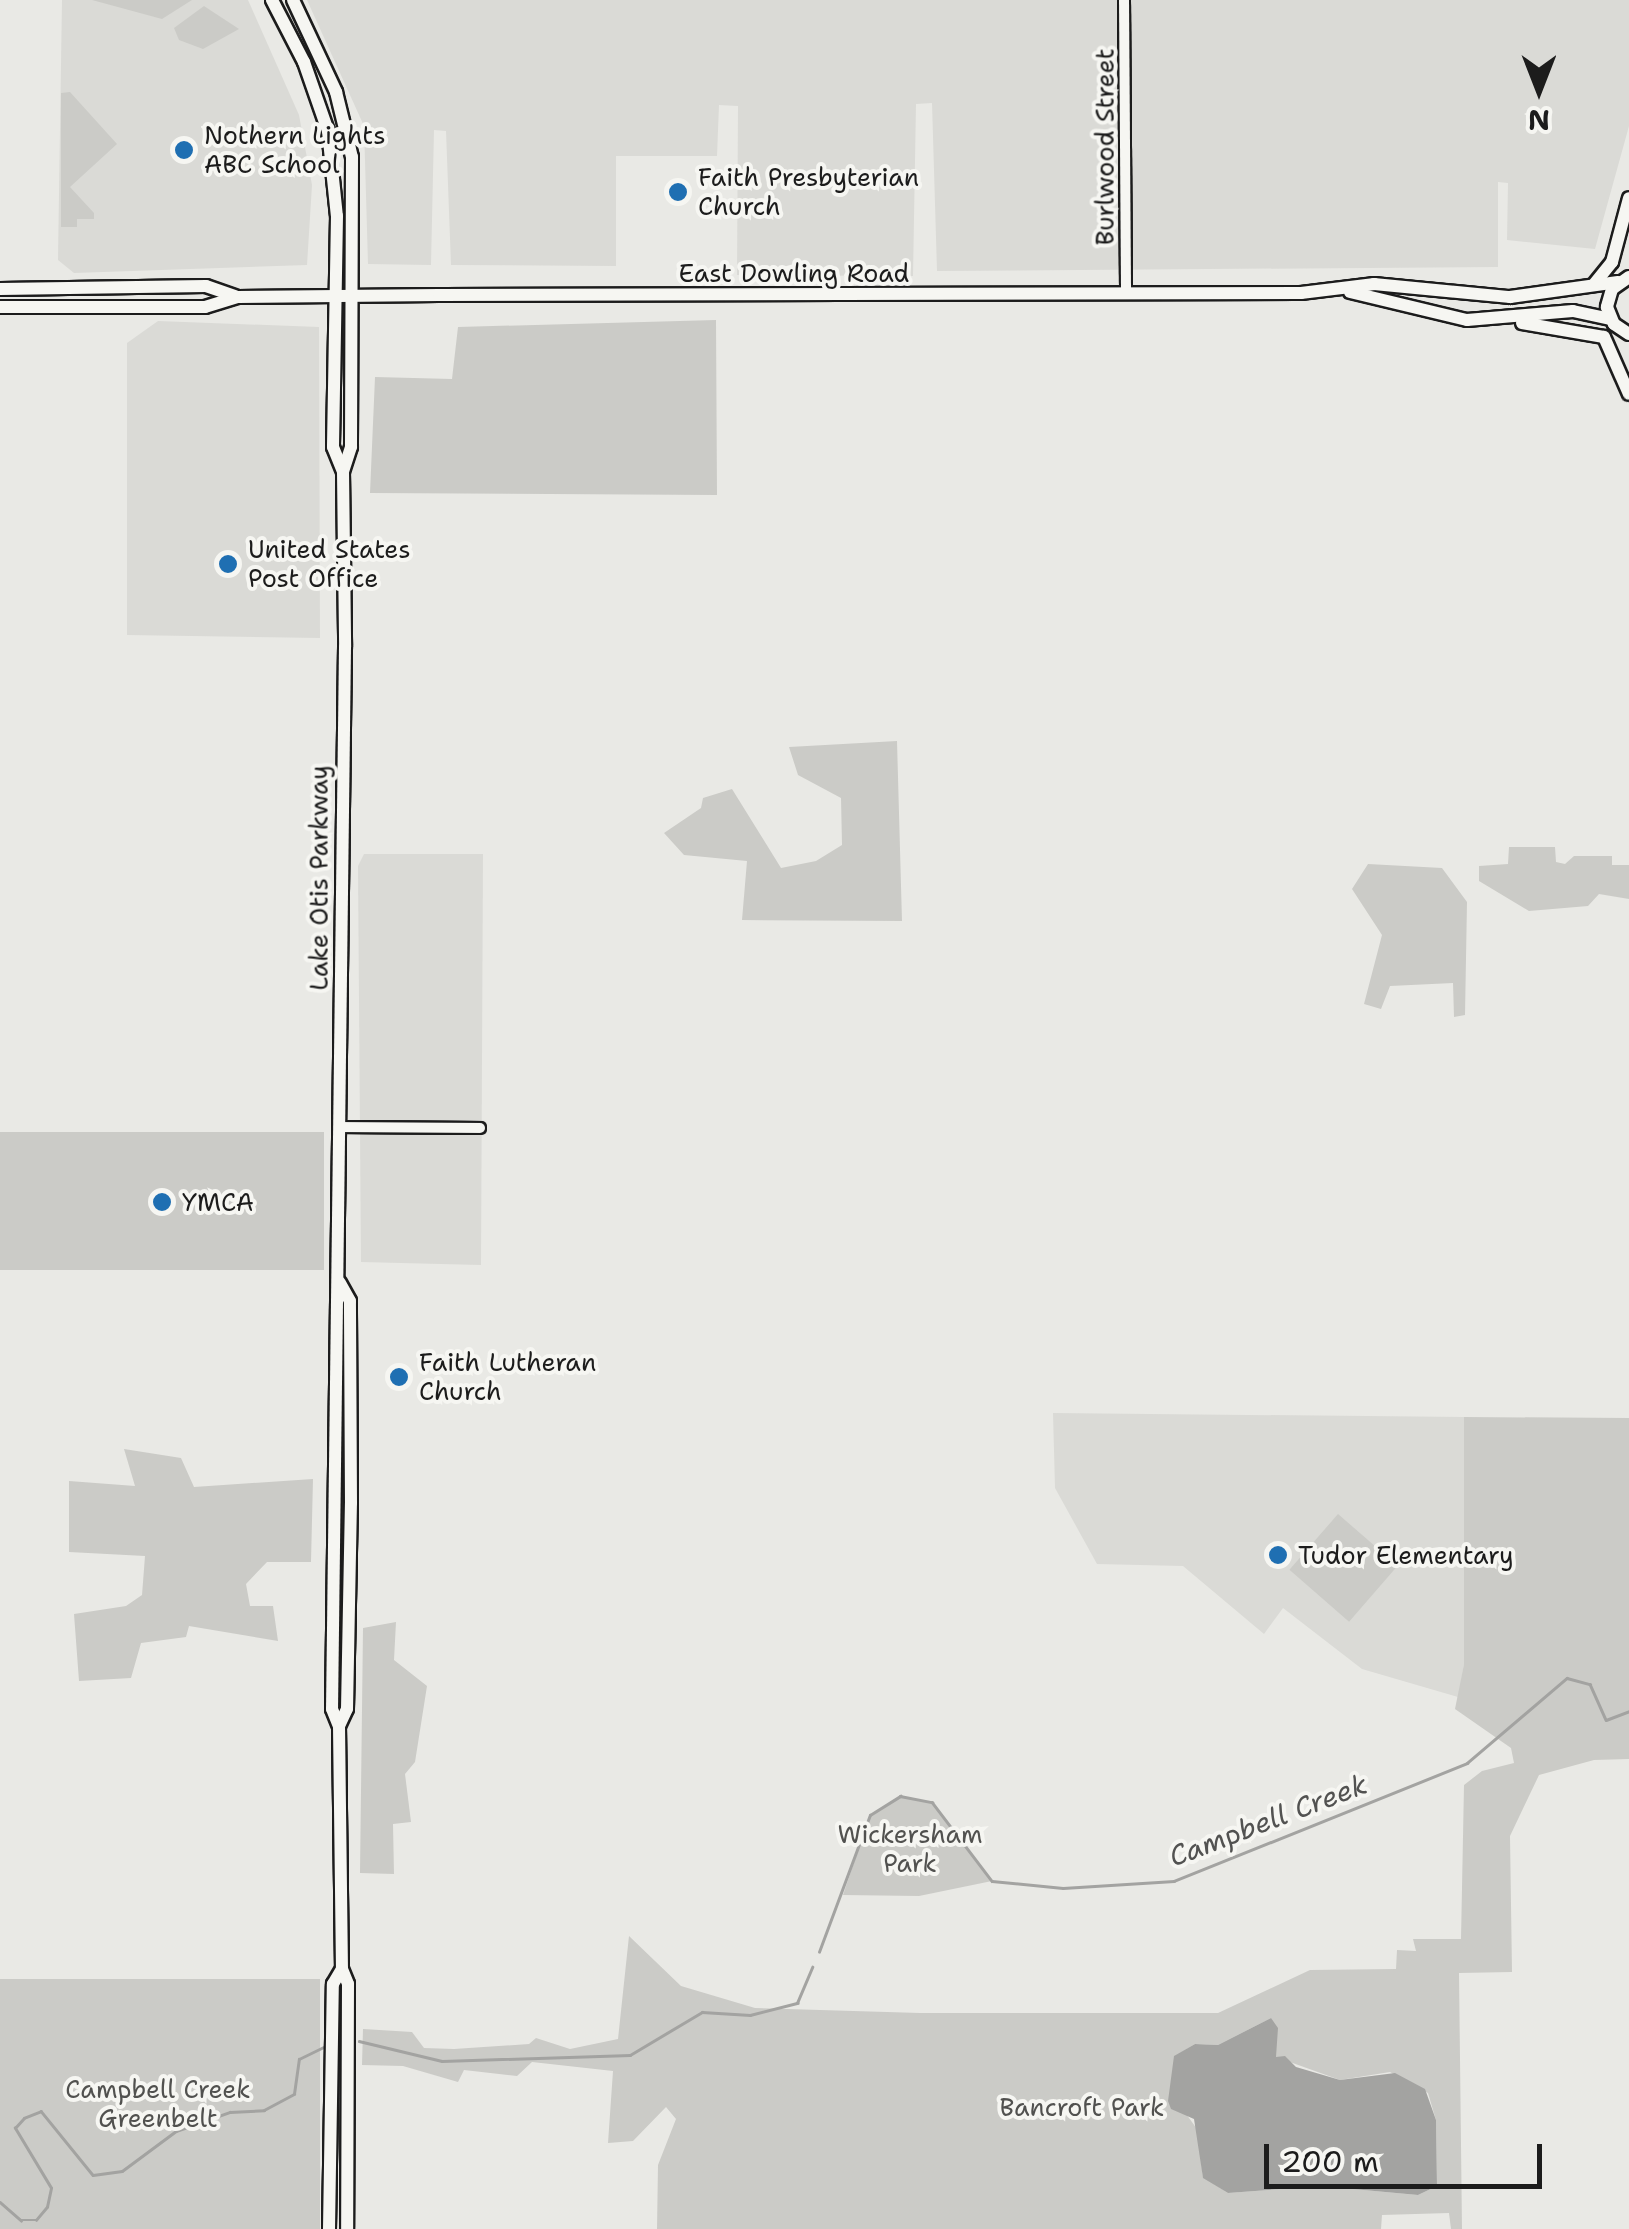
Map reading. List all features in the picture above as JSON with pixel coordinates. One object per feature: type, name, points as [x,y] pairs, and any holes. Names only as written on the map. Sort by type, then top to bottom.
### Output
[{"type":"main road","name":"Lake Otis Parkway","points":[[272,0],[304,62],[328,131],[335,298],[333,447],[343,472]]},
{"type":"main road","name":"Lake Otis Parkway","points":[[293,0],[336,92],[352,158],[355,297],[351,447],[343,472],[340,1284],[332,1302],[332,1710],[340,1726],[342,1969],[348,2027],[347,2229]]},
{"type":"main road","points":[[1595,283],[1612,262],[1629,198]]},
{"type":"main road","points":[[1611,351],[1608,298],[1624,279],[1629,264]]},
{"type":"main road","name":"East Dowling Road","points":[[1350,292],[1374,284],[1510,297],[1624,279]]},
{"type":"main road","name":"East Dowling Road","points":[[0,289],[206,286],[238,297]]},
{"type":"main road","name":"East Dowling Road","points":[[0,307],[204,307],[238,297],[1350,292],[1467,320],[1510,320],[1574,312],[1612,322]]},
{"type":"main road","points":[[1510,320],[1581,329],[1604,337],[1629,394]]},
{"type":"main road","points":[[1612,322],[1629,334]]},
{"type":"main road","name":"Lake Otis Parkway","points":[[329,2229],[333,1984],[342,1969]]},
{"type":"street","name":"Burlwood Street","points":[[1124,0],[1126,294]]},
{"type":"street","points":[[341,1127],[480,1128]]},
{"type":"shaded area","name":"Nothern Lights ABC School","points":[[62,0],[248,0],[299,115],[312,185],[307,265],[74,273],[58,260]]},
{"type":"shaded area","points":[[307,0],[1629,0],[1629,126],[1595,249],[1507,240],[1508,183],[1498,182],[1498,267],[937,271],[932,103],[916,104],[913,276],[737,275],[738,106],[719,105],[717,156],[616,156],[616,266],[451,265],[446,131],[434,130],[431,265],[368,264],[364,126]]},
{"type":"shaded area","points":[[158,321],[319,327],[320,638],[127,635],[127,343]]},
{"type":"shaded area","points":[[364,854],[483,854],[481,1265],[361,1262],[358,866]]},
{"type":"shaded area","name":"Tudor Elementary","points":[[1053,1413],[1464,1417],[1464,1664],[1458,1697],[1362,1669],[1283,1608],[1264,1634],[1183,1566],[1097,1564],[1055,1488]]},
{"type":"shaded area","points":[[1271,2018],[1278,2028],[1276,2057],[1285,2056],[1296,2067],[1340,2080],[1395,2073],[1425,2089],[1436,2120],[1437,2186],[1418,2195],[1320,2186],[1228,2193],[1203,2178],[1194,2119],[1171,2109],[1168,2101],[1174,2056],[1195,2044],[1218,2045]]},
{"type":"green space","points":[[92,0],[192,0],[162,19]]},
{"type":"green space","points":[[204,6],[239,29],[203,49],[179,40],[174,28]]},
{"type":"green space","points":[[70,92],[117,144],[70,187],[94,213],[94,219],[77,219],[77,227],[61,227],[61,93]]},
{"type":"green space","points":[[716,320],[717,495],[370,493],[375,377],[452,379],[458,327]]},
{"type":"green space","points":[[897,741],[902,921],[742,920],[747,861],[684,855],[664,833],[701,808],[703,798],[732,789],[781,868],[816,861],[842,845],[841,798],[798,775],[789,747]]},
{"type":"green space","points":[[1509,847],[1555,847],[1556,862],[1565,864],[1574,856],[1612,856],[1612,865],[1629,865],[1629,899],[1599,894],[1588,906],[1529,911],[1479,881],[1479,866],[1508,864]]},
{"type":"green space","points":[[1368,864],[1442,868],[1467,902],[1465,1015],[1454,1017],[1453,983],[1390,986],[1381,1009],[1364,1004],[1382,935],[1352,889]]},
{"type":"green space","name":"YMCA","points":[[0,1132],[324,1132],[324,1270],[0,1270]]},
{"type":"green space","name":"Bancroft Park","points":[[1464,1417],[1629,1418],[1629,1759],[1594,1760],[1539,1775],[1510,1836],[1512,1972],[1459,1973],[1462,2229],[1451,2229],[1449,2213],[1382,2215],[1381,2229],[657,2229],[658,2165],[676,2119],[666,2107],[633,2141],[608,2143],[613,2071],[532,2062],[517,2076],[464,2070],[458,2082],[403,2066],[362,2065],[363,2029],[412,2032],[424,2048],[529,2044],[536,2038],[570,2049],[618,2039],[629,1936],[681,1986],[755,2008],[920,2013],[1218,2013],[1310,1970],[1396,1969],[1397,1950],[1416,1951],[1413,1939],[1461,1939],[1464,1785],[1482,1771],[1514,1763],[1511,1748],[1455,1709],[1464,1664]],"holes":[[[1271,2018],[1276,2057],[1340,2080],[1390,2072],[1428,2093],[1436,2120],[1437,2186],[1418,2195],[1320,2186],[1228,2193],[1203,2177],[1197,2129],[1184,2111],[1175,2056],[1195,2044],[1218,2045]]]},
{"type":"green space","points":[[124,1449],[181,1458],[194,1487],[313,1479],[311,1562],[267,1562],[246,1584],[250,1606],[273,1606],[278,1641],[189,1626],[186,1637],[141,1643],[131,1678],[79,1681],[74,1614],[126,1606],[142,1595],[145,1556],[69,1552],[69,1481],[135,1486]]},
{"type":"green space","points":[[1338,1514],[1398,1566],[1349,1622],[1289,1570]]},
{"type":"green space","points":[[396,1622],[394,1660],[427,1686],[415,1762],[405,1774],[411,1822],[393,1824],[394,1874],[360,1873],[363,1628]]},
{"type":"green space","name":"Wickersham Park","points":[[900,1796],[932,1802],[992,1881],[919,1896],[843,1895],[870,1815]]},
{"type":"green space","name":"Campbell Creek Greenbelt","points":[[0,1979],[320,1979],[320,2229],[0,2229]]},
{"type":"waterway","name":"Campbell Creek","points":[[819,1952],[870,1815],[900,1796],[932,1802],[992,1881],[1063,1888],[1174,1881],[1467,1763],[1567,1678],[1590,1684],[1606,1720],[1629,1711]]},
{"type":"waterway","name":"Campbell Creek","points":[[359,2041],[442,2061],[630,2055],[702,2012],[750,2015],[797,2003],[812,1967]]},
{"type":"waterway","name":"Campbell Creek","points":[[0,2202],[21,2220],[36,2220],[47,2207],[51,2188],[15,2128],[24,2118],[41,2111],[93,2175],[122,2171],[176,2131],[230,2112],[264,2110],[294,2094],[299,2059],[324,2047]]},
{"type":"place","name":"Nothern Lights ABC School","points":[[184,150]]},
{"type":"place","name":"Faith Presbyterian Church","points":[[678,192]]},
{"type":"place","name":"United States Post Office","points":[[228,564]]},
{"type":"place","name":"YMCA","points":[[162,1202]]},
{"type":"place","name":"Faith Lutheran Church","points":[[399,1377]]},
{"type":"place","name":"Tudor Elementary","points":[[1278,1555]]}]
